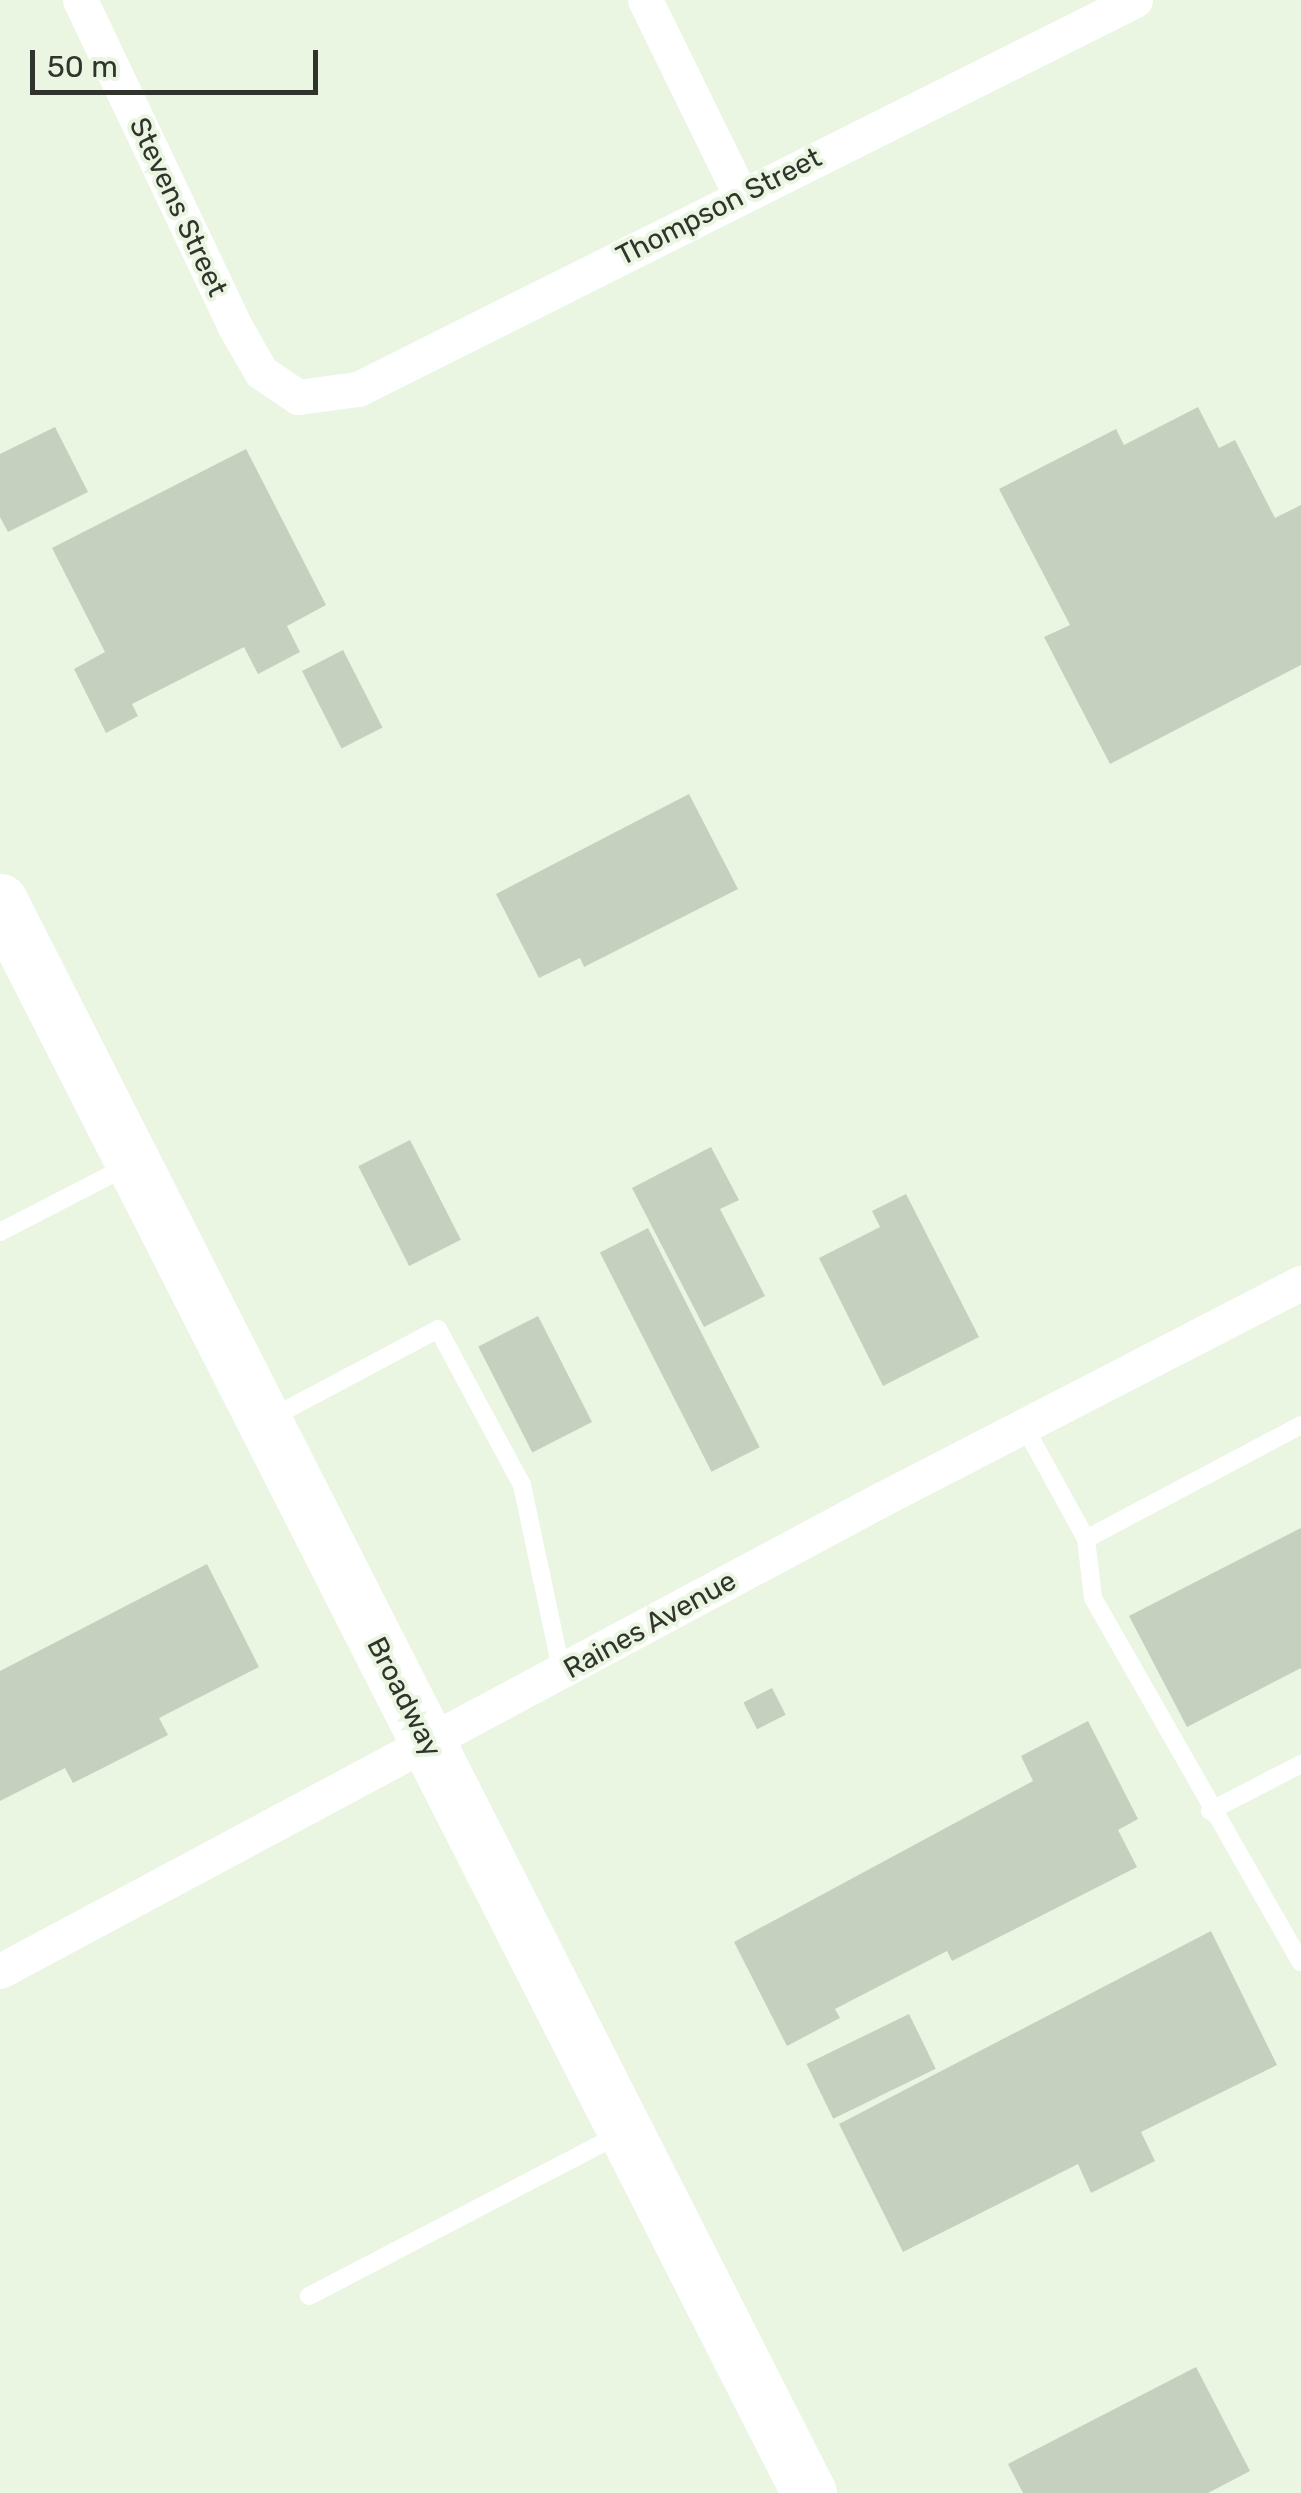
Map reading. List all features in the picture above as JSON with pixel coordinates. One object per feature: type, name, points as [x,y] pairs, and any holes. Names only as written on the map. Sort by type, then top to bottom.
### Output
[{"type":"main road","name":"Broadway","points":[[0,901],[625,2131],[799,2490]]},
{"type":"street","name":"Stevens Street","points":[[80,0],[243,341],[261,372],[298,397]]},
{"type":"street","points":[[645,0],[741,196]]},
{"type":"street","name":"Thompson Street","points":[[298,397],[358,388],[1135,0]]},
{"type":"street","name":"Raines Avenue","points":[[0,1971],[1024,1426],[1301,1283]]},
{"type":"lane","points":[[0,1232],[133,1164]]},
{"type":"lane","points":[[264,1422],[438,1329],[522,1485],[562,1673]]},
{"type":"lane","points":[[1086,1539],[1301,1425]]},
{"type":"lane","points":[[1024,1426],[1086,1539],[1093,1598],[1210,1811],[1301,1962]]},
{"type":"lane","points":[[1210,1811],[1301,1764]]},
{"type":"lane","points":[[309,2296],[625,2131]]},
{"type":"building","points":[[1198,407],[1219,448],[1235,440],[1275,518],[1301,505],[1301,665],[1110,764],[1044,637],[1070,625],[999,489],[1116,429],[1124,445]]},
{"type":"building","points":[[55,427],[88,492],[8,532],[0,517],[0,454]]},
{"type":"building","points":[[246,449],[326,605],[287,626],[300,652],[258,674],[244,647],[132,704],[138,716],[106,733],[74,669],[105,652],[52,548]]},
{"type":"building","points":[[343,650],[382,728],[342,748],[302,671]]},
{"type":"building","points":[[689,794],[738,889],[584,967],[580,958],[539,978],[496,894]]},
{"type":"building","points":[[410,1140],[461,1240],[409,1266],[358,1166]]},
{"type":"building","points":[[711,1147],[739,1200],[720,1209],[765,1296],[704,1327],[632,1188]]},
{"type":"building","points":[[906,1194],[979,1337],[883,1386],[819,1258],[880,1227],[872,1211]]},
{"type":"building","points":[[648,1228],[760,1447],[712,1472],[600,1253]]},
{"type":"building","points":[[538,1316],[592,1422],[532,1452],[478,1346]]},
{"type":"building","points":[[1301,1528],[1301,1668],[1187,1727],[1129,1616]]},
{"type":"building","points":[[207,1564],[259,1667],[159,1718],[168,1735],[73,1783],[65,1768],[0,1801],[0,1671]]},
{"type":"building","points":[[772,1688],[786,1715],[757,1729],[743,1703]]},
{"type":"building","points":[[1088,1721],[1138,1819],[1118,1830],[1137,1867],[952,1961],[947,1951],[835,2009],[840,2018],[787,2046],[734,1942],[1033,1781],[1021,1756]]},
{"type":"building","points":[[1211,1931],[1277,2065],[1141,2132],[1155,2161],[1091,2193],[1078,2164],[903,2252],[839,2124]]},
{"type":"building","points":[[909,2014],[936,2069],[833,2119],[807,2064]]},
{"type":"building","points":[[1196,2367],[1250,2471],[1208,2493],[1023,2493],[1008,2464]]}]
